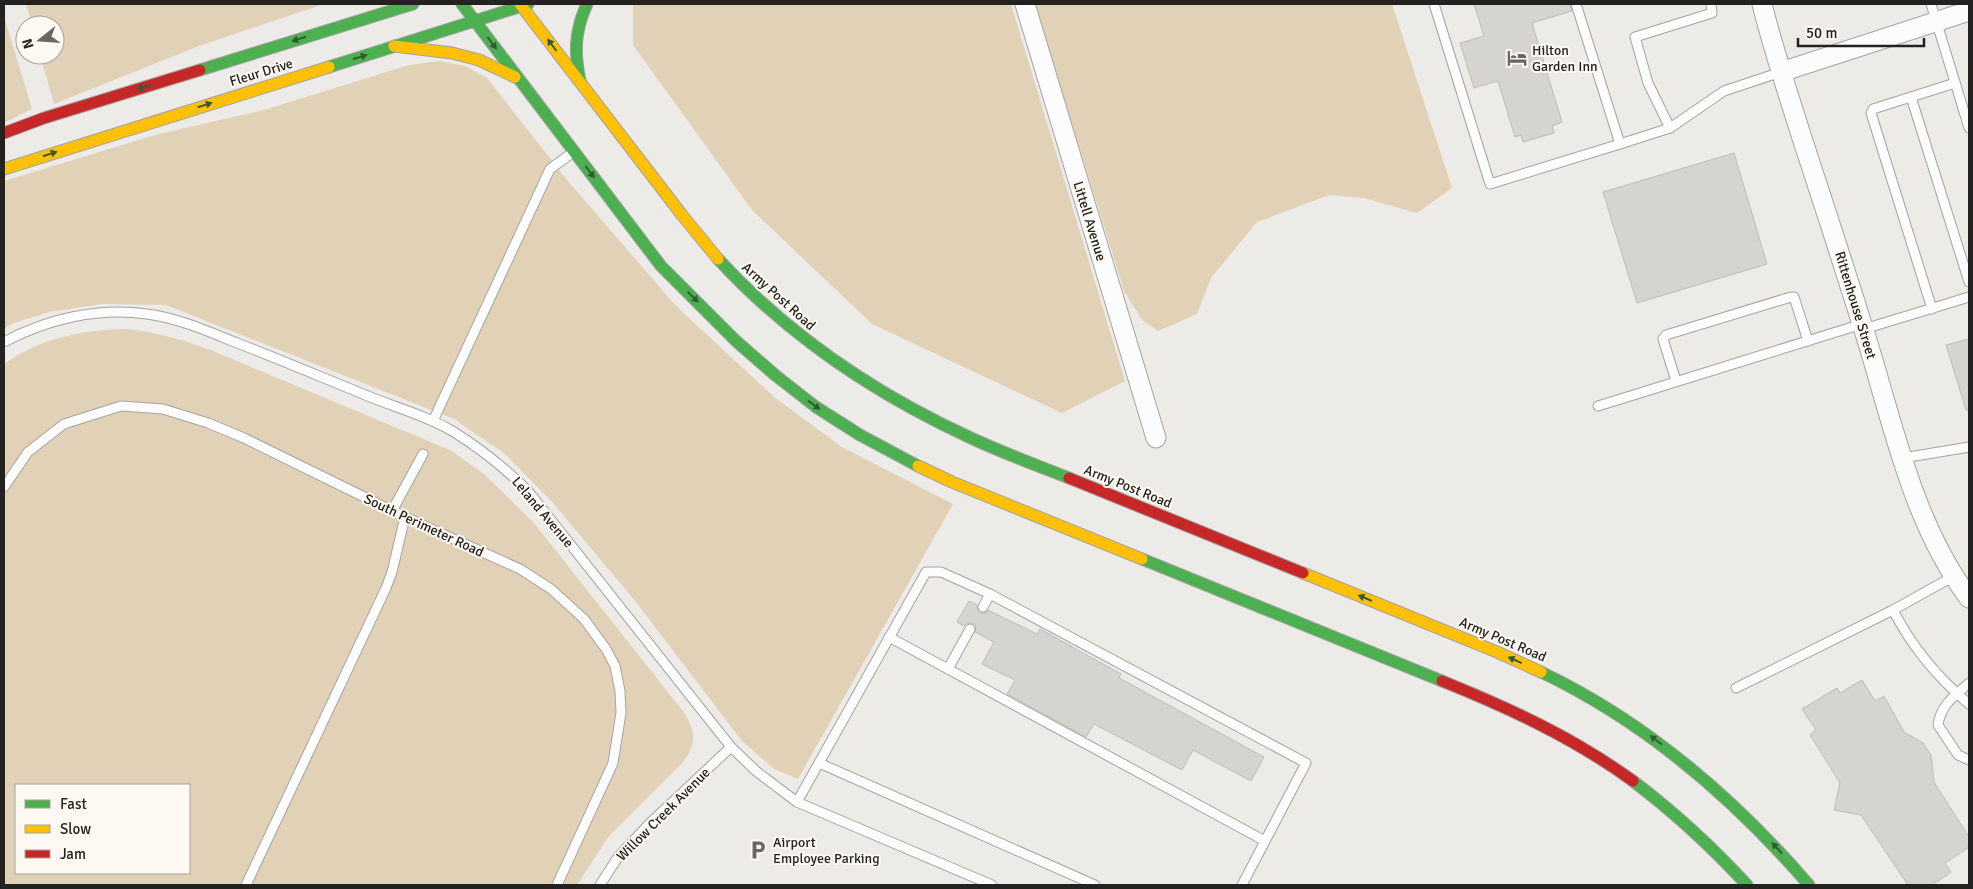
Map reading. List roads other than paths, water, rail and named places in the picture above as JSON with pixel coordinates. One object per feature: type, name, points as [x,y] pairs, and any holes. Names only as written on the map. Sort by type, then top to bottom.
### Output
[{"type":"main road","points":[[324,31],[373,4]]},
{"type":"main road","name":"Fleur Drive","points":[[4,132],[412,4]]},
{"type":"main road","points":[[462,4],[661,266],[736,341],[775,375],[816,406],[860,435],[952,482],[1479,696],[1541,725],[1602,760],[1667,808],[1707,844],[1747,885]]},
{"type":"main road","name":"Fleur Drive","points":[[4,168],[475,21],[523,4]]},
{"type":"main road","name":"Army Post Road","points":[[523,4],[706,246],[746,288],[787,326],[830,359],[875,389],[924,416],[973,439],[1497,652],[1557,679],[1616,713],[1651,736],[1698,772],[1748,818],[1778,849],[1808,885]]},
{"type":"main road","points":[[581,83],[574,45],[576,29],[587,4]]},
{"type":"main road","points":[[394,46],[452,53],[479,60],[520,80]]},
{"type":"street","name":"Littell Avenue","points":[[1025,4],[1156,438]]},
{"type":"street","name":"Rittenhouse Street","points":[[1762,4],[1781,72],[1924,519],[1941,555],[1969,598]]},
{"type":"street","points":[[1781,72],[1969,12]]},
{"type":"lane","points":[[1434,4],[1490,184],[1670,128],[1724,91],[1781,72]]},
{"type":"lane","points":[[1576,4],[1620,144]]},
{"type":"lane","points":[[1670,128],[1648,83],[1634,38],[1712,13],[1711,4]]},
{"type":"lane","points":[[1931,4],[1969,128]]},
{"type":"lane","points":[[1932,309],[1871,113],[1873,109],[1955,83]]},
{"type":"lane","points":[[1911,97],[1969,282]]},
{"type":"lane","points":[[433,421],[550,169],[574,152]]},
{"type":"lane","points":[[1676,381],[1663,339],[1666,336],[1791,297],[1795,300],[1808,341]]},
{"type":"lane","points":[[1598,406],[1808,341],[1932,309],[1969,297]]},
{"type":"lane","name":"Leland Avenue","points":[[4,342],[40,326],[75,316],[103,313],[146,314],[194,326],[396,408],[433,421],[452,431],[489,456],[528,491],[731,747],[756,771],[797,802],[992,885]]},
{"type":"lane","name":"South Perimeter Road","points":[[4,487],[28,452],[64,424],[121,406],[163,409],[208,423],[244,438],[404,518],[520,569],[551,589],[584,619],[606,649],[615,666],[620,691],[621,713],[613,763],[557,885]]},
{"type":"lane","points":[[1903,458],[1969,447]]},
{"type":"lane","points":[[392,511],[423,454]]},
{"type":"lane","points":[[246,885],[386,588],[392,572],[404,518]]},
{"type":"lane","points":[[797,802],[926,572],[941,572],[990,594],[1306,763],[1242,885]]},
{"type":"lane","points":[[1736,688],[1893,610],[1954,576]]},
{"type":"lane","points":[[983,607],[990,594]]},
{"type":"lane","points":[[1893,610],[1903,629],[1936,674],[1969,704]]},
{"type":"lane","points":[[948,669],[970,630]]},
{"type":"lane","points":[[889,637],[1265,841]]},
{"type":"lane","points":[[1969,682],[1940,713],[1938,725],[1958,755],[1969,760]]},
{"type":"lane","name":"Willow Creek Avenue","points":[[600,885],[618,857],[731,747]]},
{"type":"lane","points":[[818,764],[1095,885]]},
{"type":"place","name":"Hilton Garden Inn","points":[[1517,58]]},
{"type":"place","name":"Airport Employee Parking","points":[[758,850]]}]
